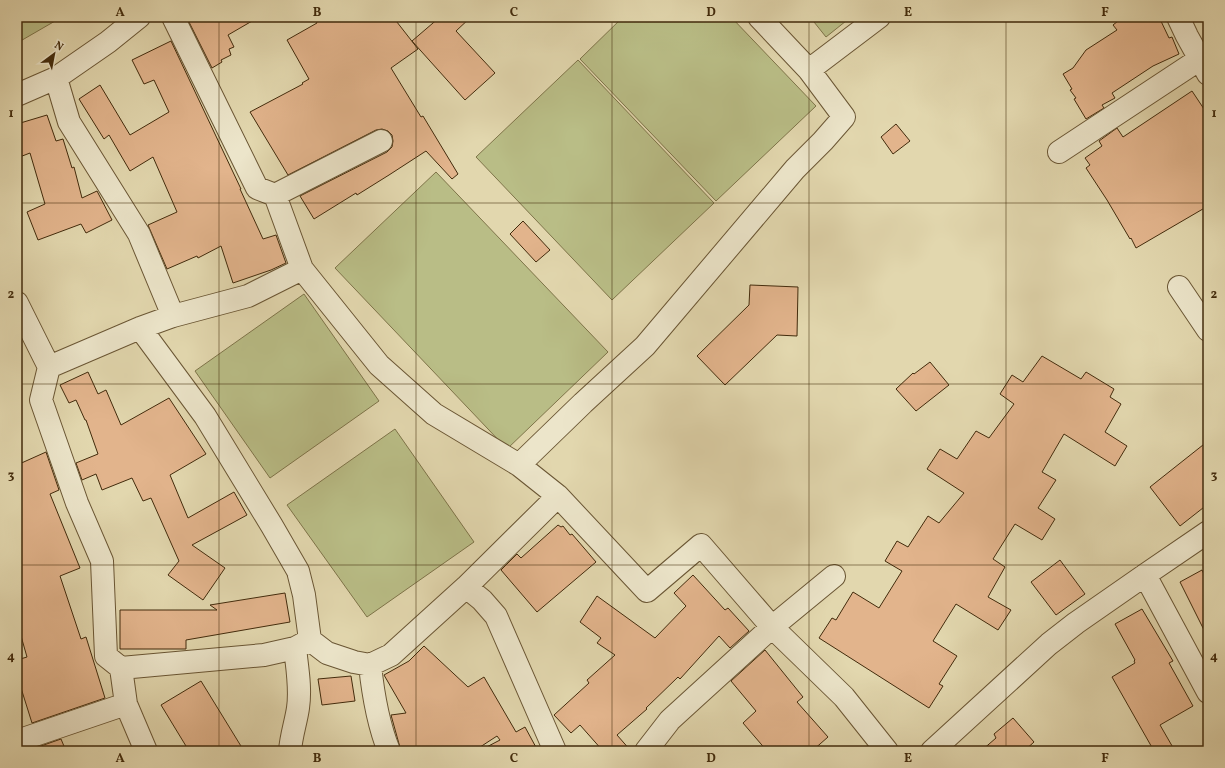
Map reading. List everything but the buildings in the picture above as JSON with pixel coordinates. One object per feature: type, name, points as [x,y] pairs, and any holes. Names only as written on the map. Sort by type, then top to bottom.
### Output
[{"type":"street","points":[[17,95],[56,78],[108,42],[139,17]]},
{"type":"street","points":[[173,17],[258,188],[275,195],[302,269],[379,366],[434,414],[519,465],[558,496],[647,591],[701,545],[772,627],[844,697],[887,751]]},
{"type":"street","points":[[519,465],[645,346],[795,169],[823,142],[844,117],[810,70],[759,17]]},
{"type":"street","points":[[810,70],[879,17]]},
{"type":"street","points":[[1059,152],[1204,67],[1178,17]]},
{"type":"street","points":[[56,78],[69,122],[139,234],[173,316]]},
{"type":"street","points":[[275,195],[381,141]]},
{"type":"street","points":[[49,367],[140,328],[173,316],[248,296],[302,269]]},
{"type":"street","points":[[1179,287],[1208,330]]},
{"type":"street","points":[[17,303],[49,367],[41,400],[77,503],[102,561],[106,656],[121,668],[126,704],[146,751]]},
{"type":"street","points":[[140,328],[205,416],[272,526],[298,572],[304,595],[302,644],[298,680],[298,706],[290,751]]},
{"type":"street","points":[[121,668],[264,655],[302,644],[354,662],[370,665],[391,655],[466,587],[558,496]]},
{"type":"street","points":[[932,751],[1049,644],[1076,623],[1208,532]]},
{"type":"street","points":[[1145,575],[1208,692]]},
{"type":"street","points":[[646,751],[670,720],[772,627],[834,576]]},
{"type":"street","points":[[466,587],[482,600],[496,616],[555,751]]},
{"type":"street","points":[[370,665],[372,684],[382,734],[390,751]]},
{"type":"street","points":[[17,742],[126,704]]},
{"type":"green space","points":[[17,17],[62,17],[17,43]]},
{"type":"green space","points":[[623,17],[731,17],[816,106],[716,201],[580,59]]},
{"type":"green space","points":[[810,17],[851,17],[826,37]]},
{"type":"green space","points":[[578,60],[714,203],[612,300],[476,157]]},
{"type":"green space","points":[[436,172],[608,352],[507,449],[335,268]]},
{"type":"green space","points":[[304,294],[379,401],[270,478],[195,371]]},
{"type":"green space","points":[[395,429],[474,542],[367,617],[287,505]]}]
